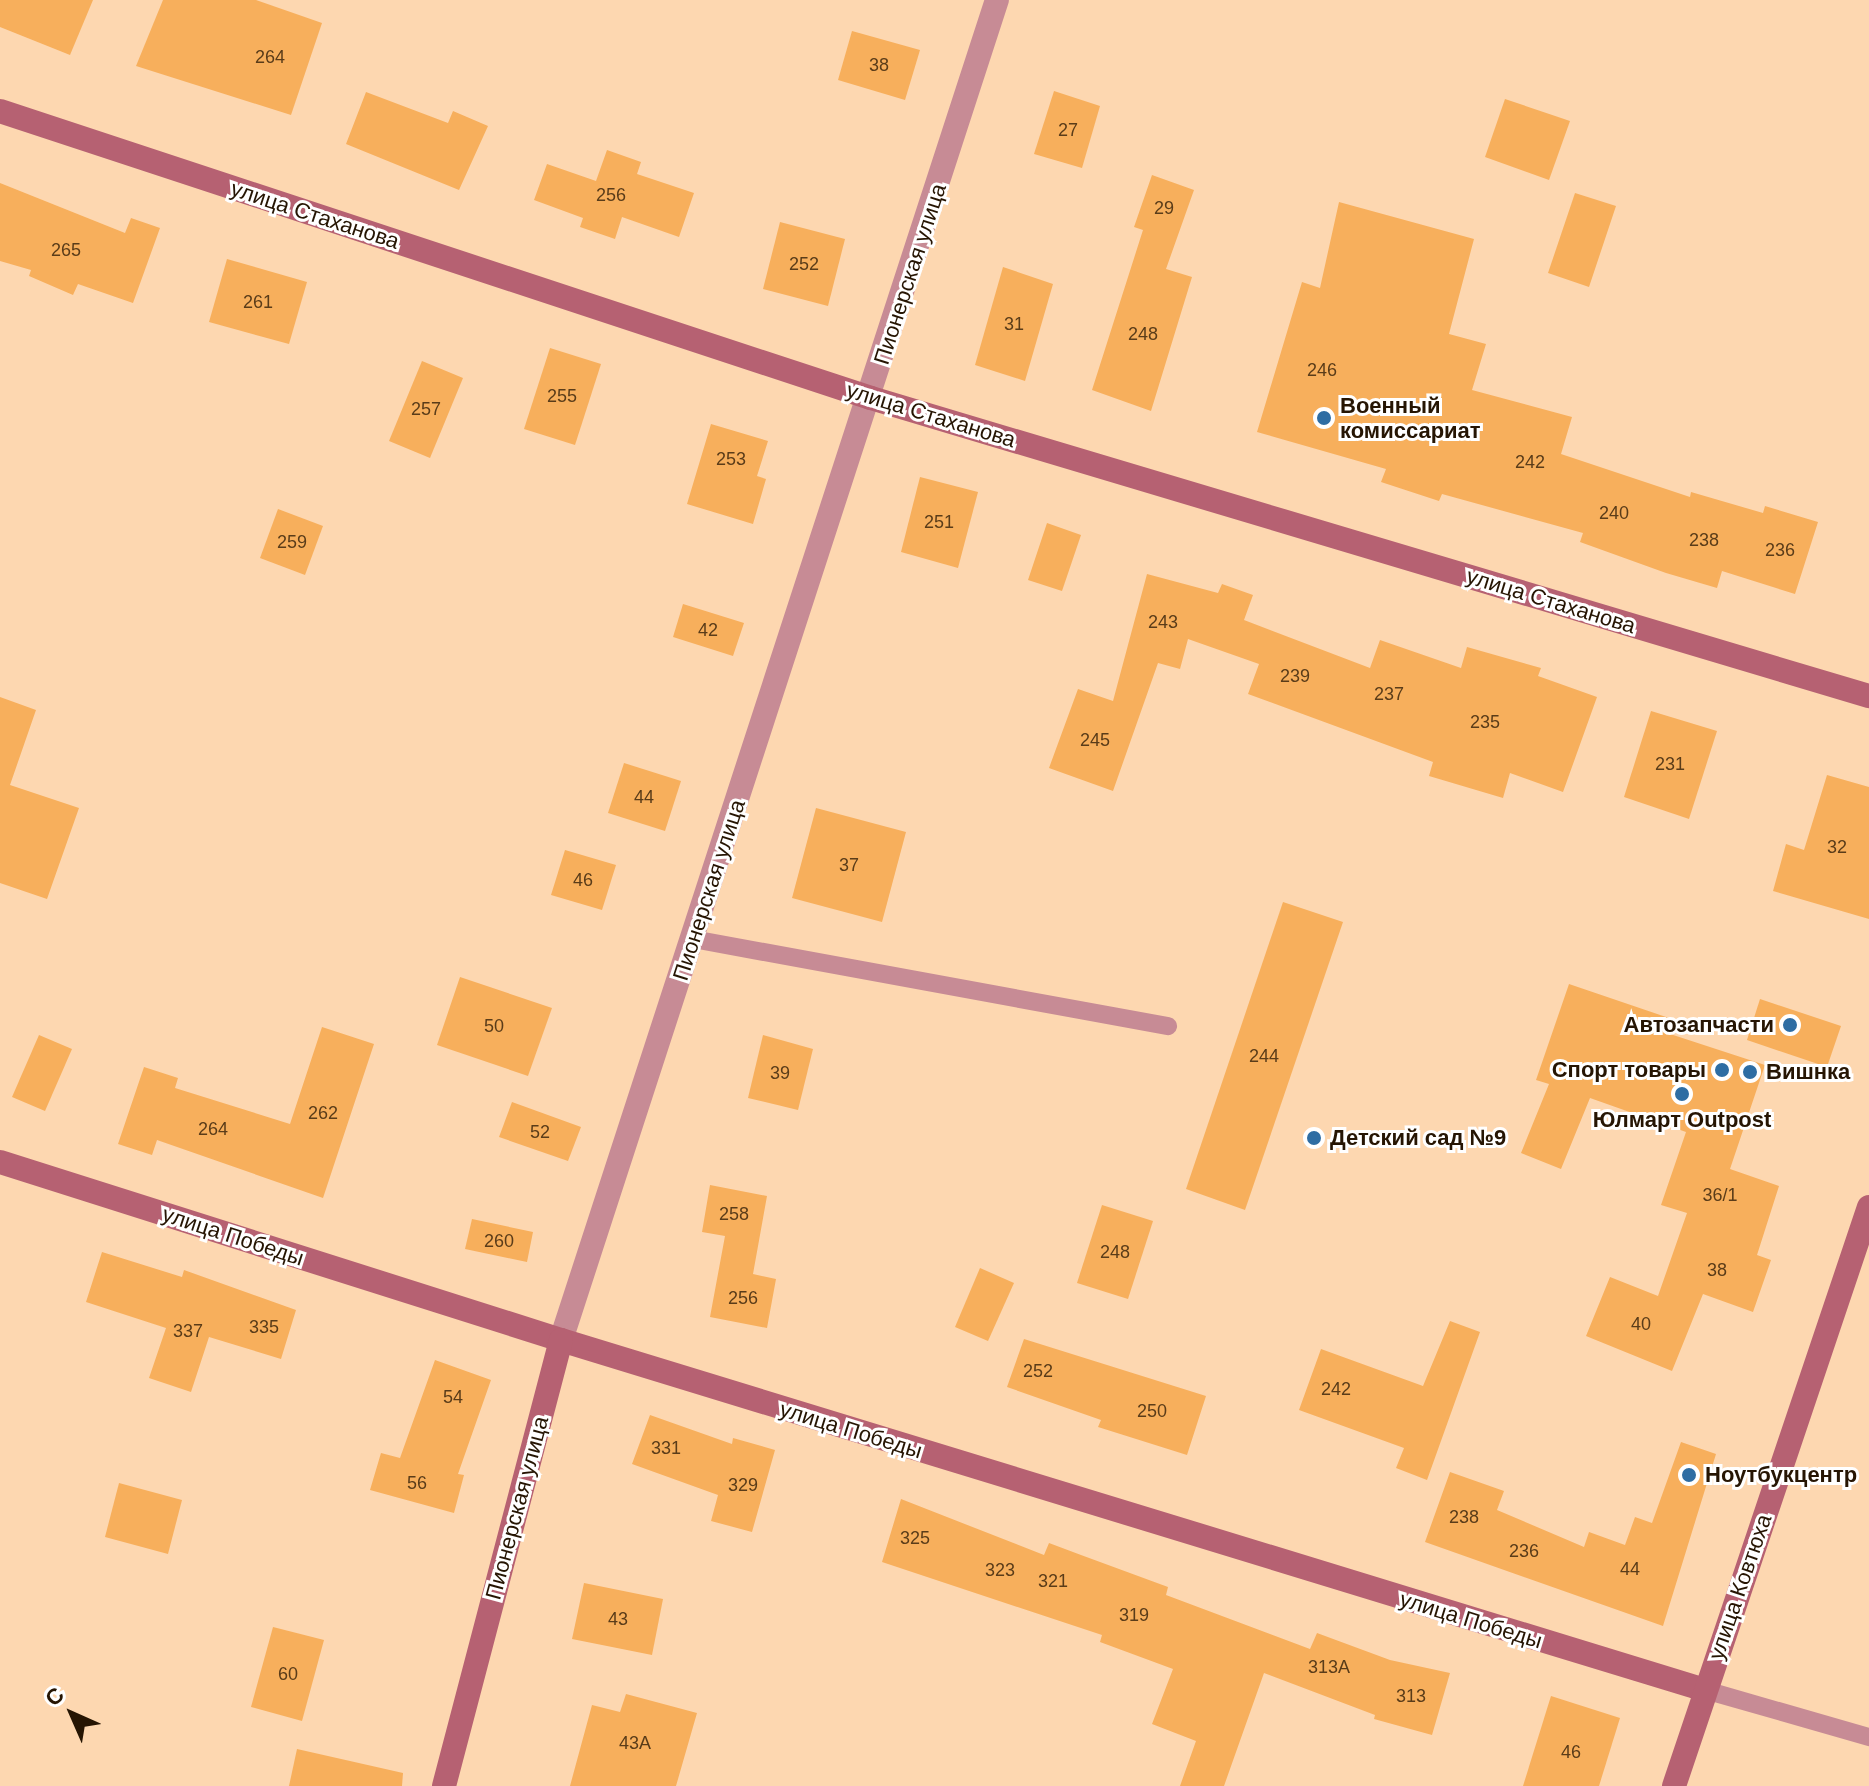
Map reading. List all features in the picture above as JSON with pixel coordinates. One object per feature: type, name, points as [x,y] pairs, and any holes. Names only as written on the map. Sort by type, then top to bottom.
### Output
[{"type":"street","name":"Пионерская улица","points":[[444,1786],[561,1340],[871,398],[997,0]]},
{"type":"street","name":"улица Стаханова","points":[[0,111],[871,398],[1869,696]]},
{"type":"street","name":"улица Победы","points":[[0,1162],[561,1340],[1705,1690]]},
{"type":"street","name":"улица Ковтюха","points":[[1674,1786],[1869,1207]]},
{"type":"lane","points":[[693,939],[1168,1026]]},
{"type":"lane","points":[[1705,1690],[1869,1737]]},
{"type":"building","points":[[0,0],[93,0],[70,55],[0,27]]},
{"type":"building","points":[[163,0],[256,0],[322,23],[291,115],[136,66]]},
{"type":"building","points":[[852,31],[920,50],[905,100],[838,80]]},
{"type":"building","points":[[1054,91],[1100,106],[1082,168],[1034,154]]},
{"type":"building","points":[[366,92],[448,123],[453,111],[488,126],[459,190],[346,144]]},
{"type":"building","points":[[1505,99],[1570,121],[1549,180],[1485,157]]},
{"type":"building","points":[[607,150],[641,162],[637,174],[694,193],[679,237],[622,217],[615,239],[580,227],[583,218],[534,200],[547,164],[596,181]]},
{"type":"building","points":[[1152,175],[1194,190],[1166,269],[1192,277],[1151,411],[1092,390],[1143,230],[1134,227]]},
{"type":"building","points":[[0,183],[125,233],[131,218],[160,228],[133,303],[78,284],[73,295],[29,276],[31,270],[0,261]]},
{"type":"building","points":[[1575,193],[1616,206],[1589,287],[1548,273]]},
{"type":"building","points":[[1339,202],[1474,239],[1449,334],[1486,344],[1472,390],[1572,417],[1561,454],[1690,497],[1691,492],[1763,513],[1765,506],[1818,522],[1795,594],[1722,571],[1717,588],[1666,573],[1580,542],[1583,533],[1442,494],[1439,501],[1381,482],[1386,469],[1257,432],[1302,282],[1320,288]]},
{"type":"building","points":[[780,222],[845,239],[828,306],[763,289]]},
{"type":"building","points":[[227,259],[307,282],[289,344],[209,322]]},
{"type":"building","points":[[1003,267],[1053,284],[1025,381],[975,365]]},
{"type":"building","points":[[550,348],[601,364],[575,445],[524,429]]},
{"type":"building","points":[[422,361],[463,378],[430,458],[389,441]]},
{"type":"building","points":[[711,424],[768,441],[757,476],[766,479],[753,524],[687,504]]},
{"type":"building","points":[[920,477],[978,492],[958,568],[901,552]]},
{"type":"building","points":[[278,509],[323,526],[305,575],[260,558]]},
{"type":"building","points":[[1047,523],[1081,535],[1062,591],[1028,580]]},
{"type":"building","points":[[1147,574],[1218,593],[1222,584],[1253,595],[1244,620],[1370,668],[1380,640],[1461,668],[1467,647],[1541,668],[1538,676],[1597,697],[1563,792],[1510,773],[1503,798],[1429,776],[1433,762],[1248,694],[1259,664],[1188,639],[1180,669],[1158,663],[1113,791],[1049,768],[1078,689],[1113,701]]},
{"type":"building","points":[[683,604],[744,623],[733,656],[673,637]]},
{"type":"building","points":[[0,697],[36,710],[10,785],[79,808],[47,899],[0,883]]},
{"type":"building","points":[[1651,711],[1717,731],[1689,819],[1624,797]]},
{"type":"building","points":[[624,763],[681,781],[665,831],[608,813]]},
{"type":"building","points":[[1827,775],[1869,787],[1869,919],[1773,891],[1786,844],[1804,850]]},
{"type":"building","points":[[816,808],[906,832],[882,922],[792,898]]},
{"type":"building","points":[[565,850],[616,865],[602,910],[551,895]]},
{"type":"building","points":[[1283,902],[1343,922],[1245,1210],[1186,1189]]},
{"type":"building","points":[[460,977],[552,1008],[528,1076],[437,1045]]},
{"type":"building","points":[[1569,984],[1669,1018],[1664,1032],[1765,1065],[1730,1169],[1779,1186],[1757,1255],[1771,1260],[1753,1312],[1703,1294],[1672,1371],[1586,1336],[1610,1277],[1658,1296],[1687,1213],[1661,1205],[1686,1132],[1590,1098],[1561,1169],[1521,1153],[1549,1084],[1536,1080]]},
{"type":"building","points":[[1760,999],[1841,1026],[1827,1067],[1747,1040]]},
{"type":"building","points":[[322,1027],[374,1044],[323,1198],[157,1140],[152,1155],[118,1144],[144,1067],[178,1078],[175,1088],[290,1124]]},
{"type":"building","points":[[39,1035],[72,1049],[45,1111],[12,1097]]},
{"type":"building","points":[[763,1035],[813,1049],[798,1110],[748,1098]]},
{"type":"building","points":[[512,1102],[581,1127],[568,1161],[499,1137]]},
{"type":"building","points":[[710,1185],[767,1196],[753,1274],[776,1279],[767,1328],[710,1317],[725,1236],[702,1232]]},
{"type":"building","points":[[1102,1205],[1153,1221],[1128,1299],[1077,1283]]},
{"type":"building","points":[[472,1219],[533,1232],[527,1262],[465,1249]]},
{"type":"building","points":[[102,1252],[182,1277],[184,1270],[296,1310],[281,1359],[209,1337],[191,1392],[149,1378],[166,1328],[86,1302]]},
{"type":"building","points":[[980,1268],[1014,1283],[988,1341],[955,1327]]},
{"type":"building","points":[[1450,1321],[1480,1332],[1427,1480],[1396,1468],[1404,1448],[1299,1410],[1321,1349],[1423,1386]]},
{"type":"building","points":[[1024,1339],[1206,1396],[1187,1455],[1098,1427],[1101,1420],[1007,1387]]},
{"type":"building","points":[[435,1360],[491,1380],[458,1474],[464,1475],[454,1513],[370,1490],[381,1453],[400,1458]]},
{"type":"building","points":[[650,1415],[732,1444],[733,1438],[775,1450],[752,1532],[711,1521],[718,1495],[632,1464]]},
{"type":"building","points":[[1681,1442],[1716,1454],[1663,1626],[1425,1542],[1450,1472],[1504,1491],[1497,1510],[1584,1547],[1589,1532],[1625,1545],[1635,1517],[1652,1523]]},
{"type":"building","points":[[119,1483],[182,1500],[168,1554],[105,1537]]},
{"type":"building","points":[[901,1499],[1044,1555],[1049,1543],[1168,1587],[1166,1595],[1310,1649],[1317,1633],[1390,1660],[1450,1673],[1432,1735],[1374,1719],[1375,1715],[1264,1673],[1224,1786],[1180,1786],[1196,1741],[1152,1724],[1173,1669],[1100,1642],[1102,1635],[882,1562]]},
{"type":"building","points":[[584,1583],[663,1599],[652,1655],[572,1639]]},
{"type":"building","points":[[273,1627],[324,1640],[302,1721],[251,1707]]},
{"type":"building","points":[[626,1694],[697,1713],[676,1786],[570,1786],[592,1705],[620,1712]]},
{"type":"building","points":[[1551,1696],[1620,1718],[1599,1786],[1523,1786]]},
{"type":"building","points":[[297,1749],[403,1773],[402,1786],[289,1786]]},
{"type":"place","name":"Военный комиссариат","points":[[1324,418]]},
{"type":"place","name":"Автозапчасти","points":[[1790,1025]]},
{"type":"place","name":"Спорт товары","points":[[1722,1070]]},
{"type":"place","name":"Вишнка","points":[[1750,1072]]},
{"type":"place","name":"Юлмарт Outpost","points":[[1682,1094]]},
{"type":"place","name":"Детский сад №9","points":[[1314,1138]]},
{"type":"place","name":"Ноутбукцентр","points":[[1689,1475]]}]
